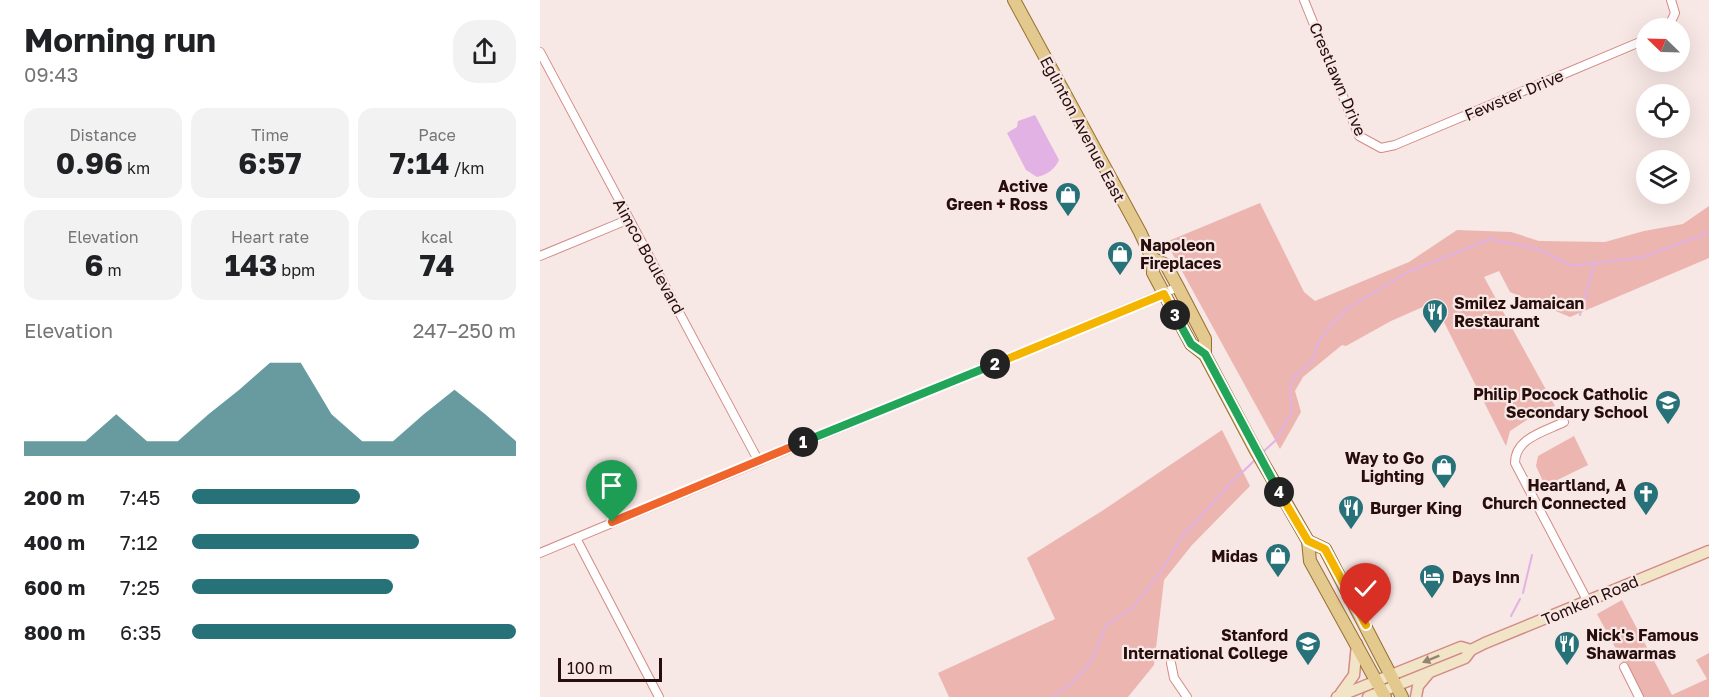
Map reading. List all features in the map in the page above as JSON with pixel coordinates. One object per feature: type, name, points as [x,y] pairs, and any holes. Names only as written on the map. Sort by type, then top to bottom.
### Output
[{"type":"main road","name":"Eglinton Avenue East","points":[[1014,0],[1152,258],[1153,273],[1164,294],[1191,344],[1205,354],[1269,475],[1308,541],[1310,561],[1381,690]]},
{"type":"main road","name":"Eglinton Avenue East","points":[[1152,258],[1166,265],[1205,339],[1205,354]]},
{"type":"main road","name":"Eglinton Avenue East","points":[[1308,541],[1325,549],[1402,697]]},
{"type":"street","name":"Crestlawn Drive","points":[[1304,0],[1359,136],[1381,148]]},
{"type":"street","points":[[1671,0],[1675,13],[1673,18]]},
{"type":"street","name":"Fewster Drive","points":[[1381,148],[1395,145],[1636,44]]},
{"type":"street","name":"Aimco Boulevard","points":[[540,52],[627,220],[758,460]]},
{"type":"street","points":[[540,256],[627,220]]},
{"type":"street","points":[[540,553],[758,460],[1178,287]]},
{"type":"street","points":[[1564,422],[1523,442],[1515,454],[1515,463],[1587,600]]},
{"type":"street","points":[[576,538],[658,697]]},
{"type":"street","name":"Tomken Road","points":[[1394,680],[1430,673],[1465,657],[1471,650],[1709,551]]},
{"type":"street","points":[[1338,697],[1354,675],[1357,644]]},
{"type":"street","name":"Tomken Road","points":[[1368,697],[1394,680],[1461,647],[1471,650]]},
{"type":"street","points":[[1171,663],[1174,678],[1187,697]]},
{"type":"street","points":[[1624,667],[1639,697]]},
{"type":"street","points":[[1416,697],[1418,686],[1430,673]]},
{"type":"street","name":"Tomken Road","points":[[1338,697],[1381,690]]},
{"type":"shaded area","points":[[1035,115],[1059,160],[1050,171],[1037,177],[1026,170],[1007,133],[1017,127],[1018,121]]},
{"type":"shaded area","points":[[1260,203],[1304,292],[1315,301],[1409,262],[1457,230],[1511,232],[1539,241],[1605,242],[1644,231],[1683,224],[1709,206],[1709,258],[1570,317],[1510,292],[1499,271],[1484,277],[1555,406],[1545,408],[1510,431],[1506,446],[1434,302],[1391,321],[1346,346],[1342,345],[1303,377],[1295,391],[1301,412],[1280,449],[1166,242]]},
{"type":"shaded area","points":[[1222,430],[1250,486],[1192,545],[1164,580],[1154,665],[1128,697],[949,697],[938,673],[1055,619],[1027,558],[1105,509]]},
{"type":"shaded area","points":[[1574,436],[1588,465],[1545,486],[1536,466],[1538,456]]},
{"type":"shaded area","points":[[1622,600],[1672,695],[1707,679],[1696,660],[1709,653],[1709,697],[1642,697],[1597,614]]},
{"type":"waterway","points":[[1262,453],[1277,439],[1292,411],[1290,389],[1293,378],[1314,359],[1316,347],[1329,327],[1348,308],[1408,272],[1490,239],[1539,249],[1571,266],[1643,257],[1709,233]]},
{"type":"waterway","points":[[1580,315],[1595,262]]},
{"type":"waterway","points":[[1052,697],[1072,683],[1092,660],[1106,625],[1133,608],[1159,574],[1182,537],[1256,459]]},
{"type":"waterway","points":[[1523,593],[1532,555]]},
{"type":"waterway","points":[[1511,616],[1520,599]]},
{"type":"place","name":"Active Green + Ross","points":[[1068,218]]},
{"type":"place","name":"Napoleon Fireplaces","points":[[1120,277]]},
{"type":"place","name":"Smilez Jamaican Restaurant","points":[[1435,335]]},
{"type":"place","name":"Philip Pocock Catholic Secondary School","points":[[1668,426]]},
{"type":"place","name":"Way to Go Lighting","points":[[1444,490]]},
{"type":"place","name":"Heartland, A Church Connected","points":[[1646,517]]},
{"type":"place","name":"Burger King","points":[[1351,531]]},
{"type":"place","name":"Midas","points":[[1278,579]]},
{"type":"place","name":"Days Inn","points":[[1432,600]]},
{"type":"place","name":"Stanford International College","points":[[1308,667]]},
{"type":"place","name":"Nick's Famous Shawarmas","points":[[1567,667]]},
{"type":"route","points":[[612,522],[1164,294],[1191,344],[1205,354],[1255,449],[1308,541],[1325,549],[1366,625]]}]
